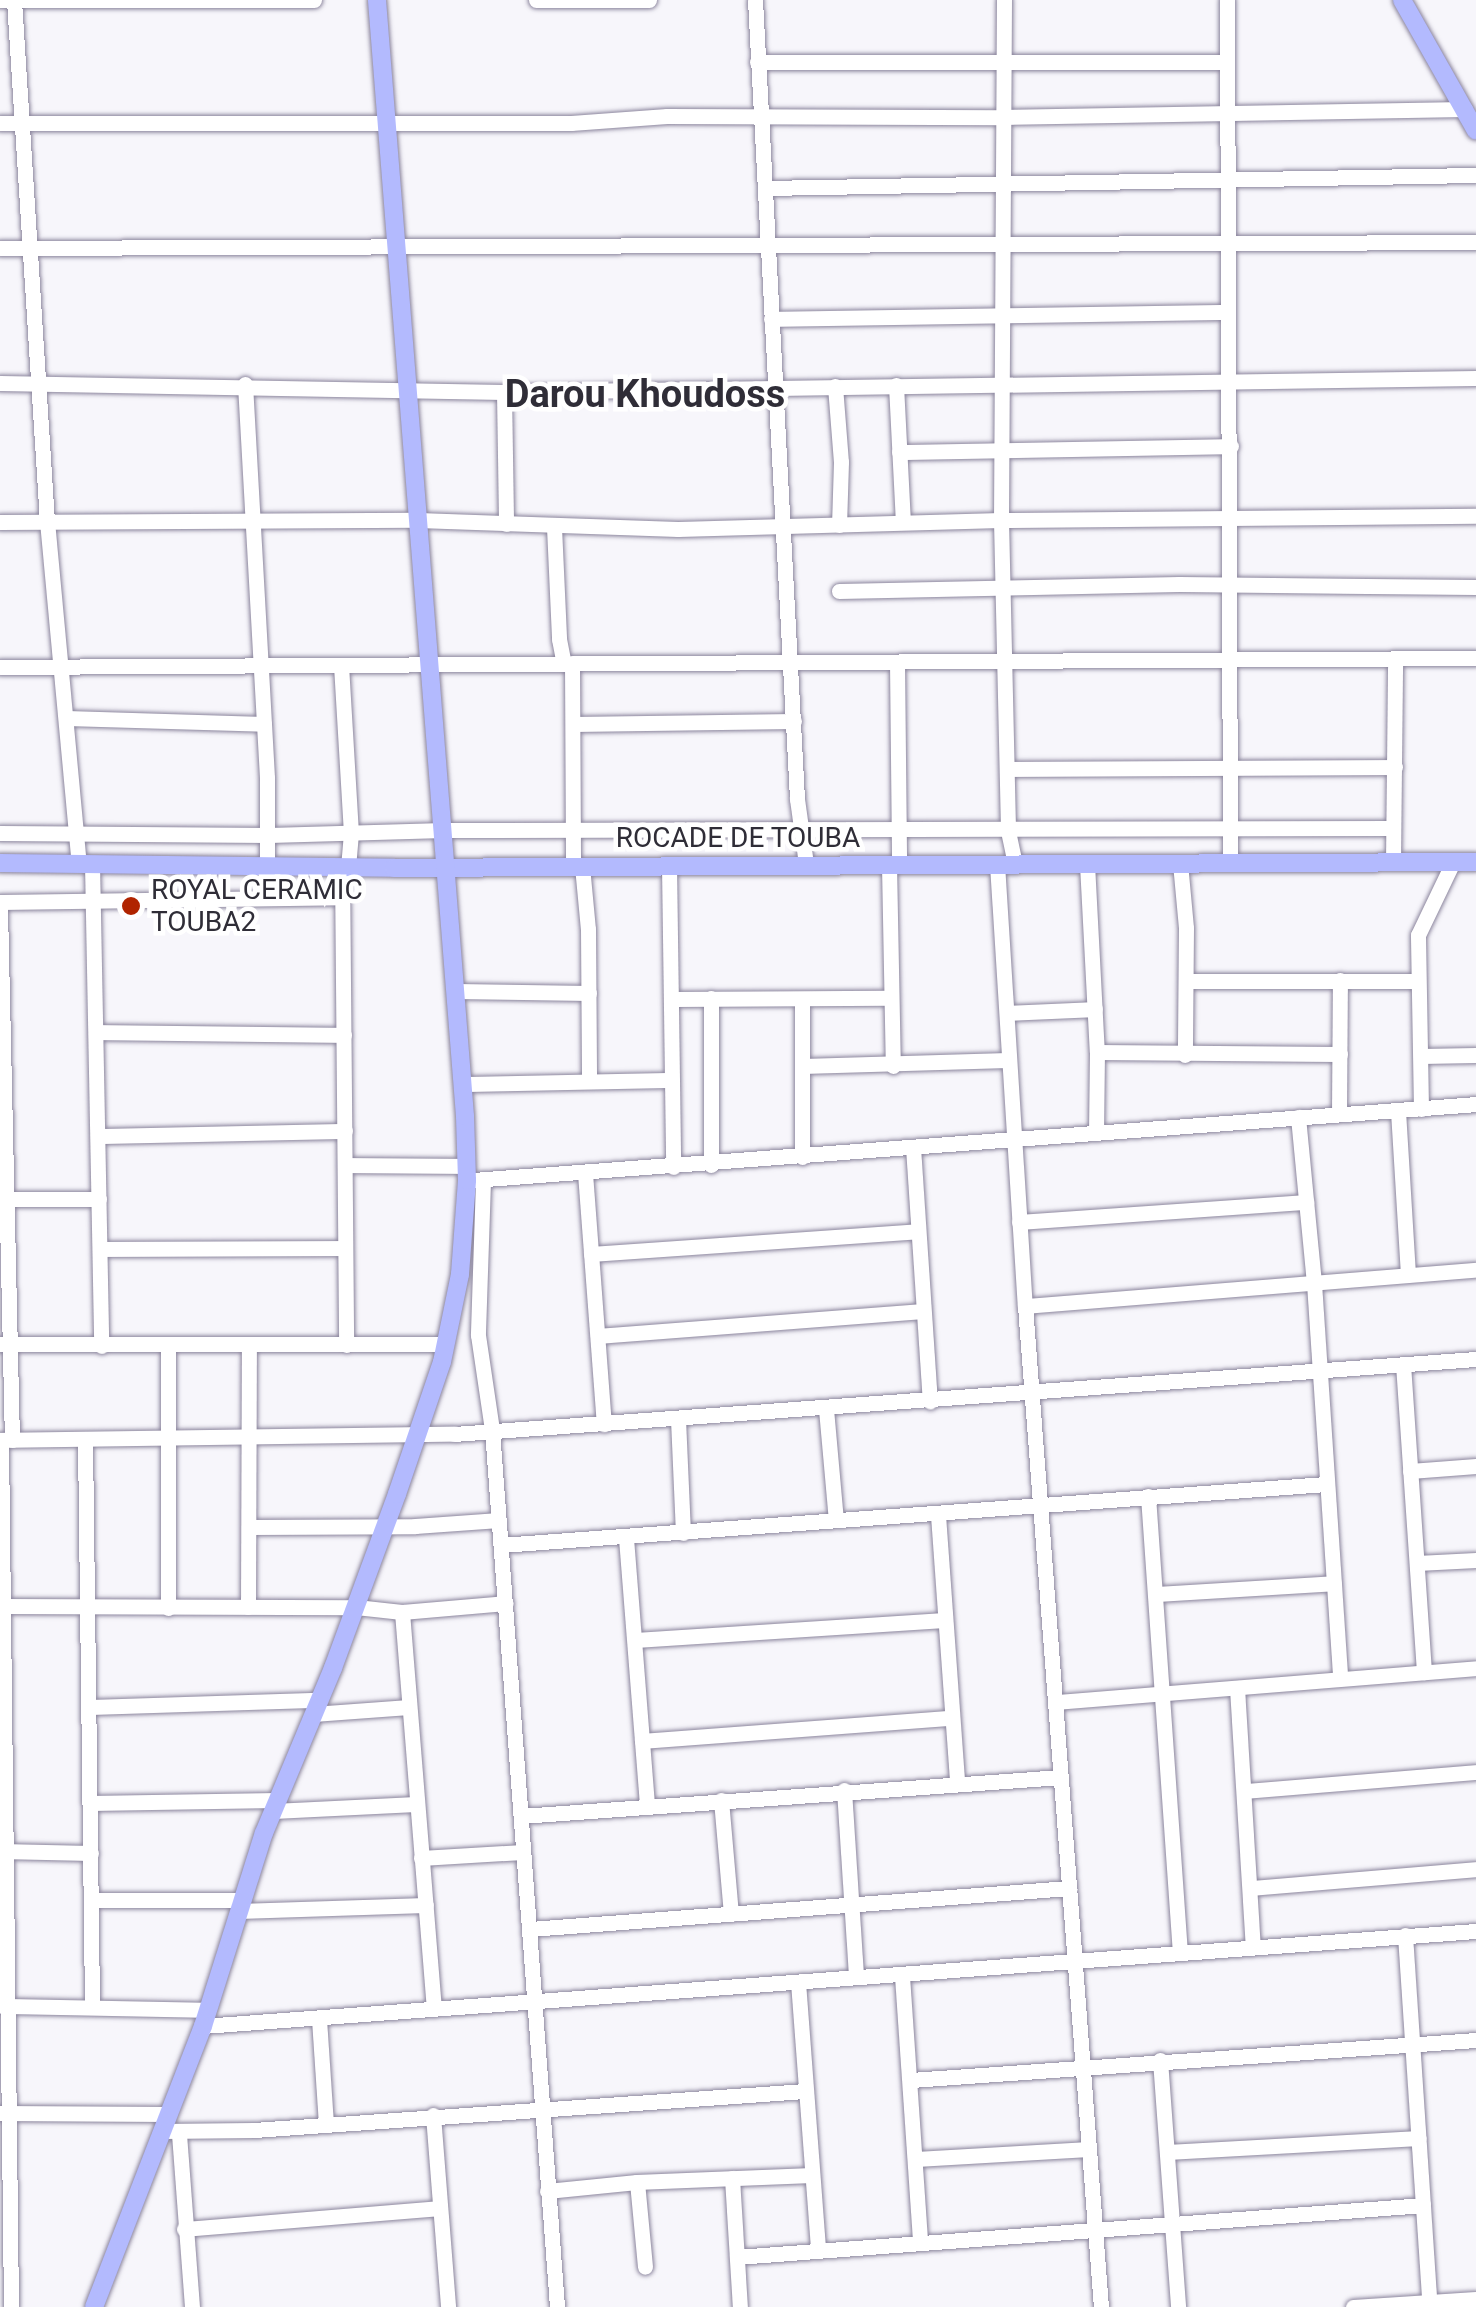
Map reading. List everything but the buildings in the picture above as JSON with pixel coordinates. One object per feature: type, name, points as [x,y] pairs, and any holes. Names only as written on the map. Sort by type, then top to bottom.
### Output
[{"type":"main road","points":[[94,2307],[170,2126],[275,1806],[356,1607],[418,1434],[446,1344],[460,1274],[472,1176],[378,0]]},
{"type":"main road","points":[[1402,0],[1476,130]]},
{"type":"main road","name":"ROCADE DE TOUBA","points":[[0,863],[447,868],[1476,862]]},
{"type":"street","points":[[0,0],[314,0]]},
{"type":"street","points":[[14,0],[47,521],[74,830],[93,898],[102,1346]]},
{"type":"street","points":[[536,0],[649,0]]},
{"type":"street","points":[[755,0],[782,528],[806,864]]},
{"type":"street","points":[[1004,0],[1001,520],[1008,832],[1006,1013],[1101,2307]]},
{"type":"street","points":[[1226,0],[1232,520],[1230,862]]},
{"type":"street","points":[[757,62],[1227,62]]},
{"type":"street","points":[[0,123],[315,120],[390,124],[1465,109]]},
{"type":"street","points":[[765,188],[1476,174]]},
{"type":"street","points":[[0,248],[1476,242]]},
{"type":"street","points":[[770,319],[1228,312]]},
{"type":"street","points":[[0,383],[246,384],[504,392],[1476,378]]},
{"type":"street","points":[[246,384],[250,522],[262,665],[267,865]]},
{"type":"street","points":[[896,385],[903,521]]},
{"type":"street","points":[[835,386],[841,462],[838,524]]},
{"type":"street","points":[[504,392],[506,524]]},
{"type":"street","points":[[899,452],[1002,447],[1230,446]]},
{"type":"street","points":[[0,522],[418,520],[554,527],[782,528],[903,521],[1476,516]]},
{"type":"street","points":[[554,527],[558,638],[568,664],[573,833],[589,993],[589,1082]]},
{"type":"street","points":[[839,591],[1232,584],[1476,587]]},
{"type":"street","points":[[1392,862],[1395,658]]},
{"type":"street","points":[[0,667],[1476,658]]},
{"type":"street","points":[[892,1066],[894,864],[900,831],[897,662]]},
{"type":"street","points":[[341,665],[352,833],[342,897],[346,1345]]},
{"type":"street","points":[[66,718],[264,724]]},
{"type":"street","points":[[572,724],[794,721]]},
{"type":"street","points":[[1007,770],[1395,767]]},
{"type":"street","points":[[0,833],[74,830],[268,836],[444,830],[573,833],[1393,828]]},
{"type":"street","points":[[1180,863],[1185,1055]]},
{"type":"street","points":[[1086,864],[1097,1052],[1096,1132]]},
{"type":"street","points":[[1421,1109],[1418,935],[1452,864]]},
{"type":"street","points":[[669,866],[673,1168]]},
{"type":"street","points":[[10,2307],[4,2113],[1,1520],[5,1344],[0,905],[93,898],[342,897]]},
{"type":"street","points":[[1339,1114],[1340,980]]},
{"type":"street","points":[[1186,981],[1417,980]]},
{"type":"street","points":[[456,991],[589,993]]},
{"type":"street","points":[[711,998],[711,1164]]},
{"type":"street","points":[[673,999],[891,998]]},
{"type":"street","points":[[802,999],[802,1157]]},
{"type":"street","points":[[1006,1013],[1095,1008]]},
{"type":"street","points":[[97,1032],[344,1036]]},
{"type":"street","points":[[1097,1052],[1340,1054]]},
{"type":"street","points":[[1420,1056],[1476,1056]]},
{"type":"street","points":[[802,1066],[1008,1060]]},
{"type":"street","points":[[462,1084],[672,1080]]},
{"type":"street","points":[[346,1164],[472,1176],[585,1173],[1476,1104]]},
{"type":"street","points":[[1398,1112],[1408,1275]]},
{"type":"street","points":[[1298,1117],[1314,1284],[1340,1678]]},
{"type":"street","points":[[98,1136],[345,1132]]},
{"type":"street","points":[[912,1147],[930,1400]]},
{"type":"street","points":[[585,1173],[604,1424]]},
{"type":"street","points":[[472,1176],[478,1335],[492,1430],[557,2307]]},
{"type":"street","points":[[4,1199],[99,1199]]},
{"type":"street","points":[[1019,1222],[1306,1202]]},
{"type":"street","points":[[591,1254],[916,1232]]},
{"type":"street","points":[[102,1249],[345,1248]]},
{"type":"street","points":[[1025,1306],[1476,1270]]},
{"type":"street","points":[[598,1336],[922,1311]]},
{"type":"street","points":[[5,1344],[446,1344]]},
{"type":"street","points":[[168,1346],[168,1608]]},
{"type":"street","points":[[248,1347],[248,1607]]},
{"type":"street","points":[[4,1440],[248,1439],[604,1424],[1476,1359]]},
{"type":"street","points":[[1403,1364],[1424,1672]]},
{"type":"street","points":[[826,1409],[836,1520]]},
{"type":"street","points":[[678,1419],[683,1533]]},
{"type":"street","points":[[86,1440],[92,2006]]},
{"type":"street","points":[[1410,1470],[1476,1466]]},
{"type":"street","points":[[501,1545],[938,1516],[1326,1484]]},
{"type":"street","points":[[1148,1496],[1180,1952]]},
{"type":"street","points":[[938,1516],[957,1782]]},
{"type":"street","points":[[250,1526],[415,1526],[499,1520]]},
{"type":"street","points":[[626,1538],[647,1804]]},
{"type":"street","points":[[1416,1563],[1476,1560]]},
{"type":"street","points":[[1156,1594],[1334,1583]]},
{"type":"street","points":[[2,1606],[356,1607],[402,1612],[506,1603]]},
{"type":"street","points":[[402,1612],[434,2008]]},
{"type":"street","points":[[635,1640],[944,1620]]},
{"type":"street","points":[[1056,1702],[1475,1668],[1476,1688]]},
{"type":"street","points":[[1237,1688],[1253,1946]]},
{"type":"street","points":[[90,1706],[410,1707]]},
{"type":"street","points":[[642,1742],[950,1718]]},
{"type":"street","points":[[1245,1791],[1476,1772]]},
{"type":"street","points":[[520,1816],[957,1782],[1060,1778]]},
{"type":"street","points":[[844,1790],[856,1977]]},
{"type":"street","points":[[721,1800],[731,1914]]},
{"type":"street","points":[[90,1803],[416,1804]]},
{"type":"street","points":[[3,1851],[91,1852]]},
{"type":"street","points":[[421,1858],[523,1852]]},
{"type":"street","points":[[1251,1888],[1476,1869]]},
{"type":"street","points":[[530,1929],[1069,1888]]},
{"type":"street","points":[[91,1900],[240,1906],[426,1905]]},
{"type":"street","points":[[4,2006],[92,2006],[205,2018],[319,2018],[1476,1931]]},
{"type":"street","points":[[1405,1935],[1430,2304]]},
{"type":"street","points":[[902,1976],[920,2240]]},
{"type":"street","points":[[798,1982],[818,2249]]},
{"type":"street","points":[[319,2018],[326,2125]]},
{"type":"street","points":[[911,2080],[1476,2040]]},
{"type":"street","points":[[1160,2060],[1178,2307]]},
{"type":"street","points":[[4,2113],[170,2126],[326,2125],[804,2090]]},
{"type":"street","points":[[433,2115],[448,2307]]},
{"type":"street","points":[[170,2126],[192,2307]]},
{"type":"street","points":[[1167,2152],[1419,2138]]},
{"type":"street","points":[[916,2159],[1089,2150]]},
{"type":"street","points":[[548,2191],[637,2182],[811,2175]]},
{"type":"street","points":[[732,2178],[740,2307]]},
{"type":"street","points":[[637,2182],[645,2266]]},
{"type":"street","points":[[737,2257],[920,2240],[1423,2205]]},
{"type":"street","points":[[184,2229],[439,2208]]},
{"type":"street","points":[[1353,2307],[1476,2299]]},
{"type":"place","name":"ROYAL CERAMIC TOUBA2","points":[[131,906]]},
{"type":"district","name":"Darou Khoudoss","points":[[645,395]]}]
